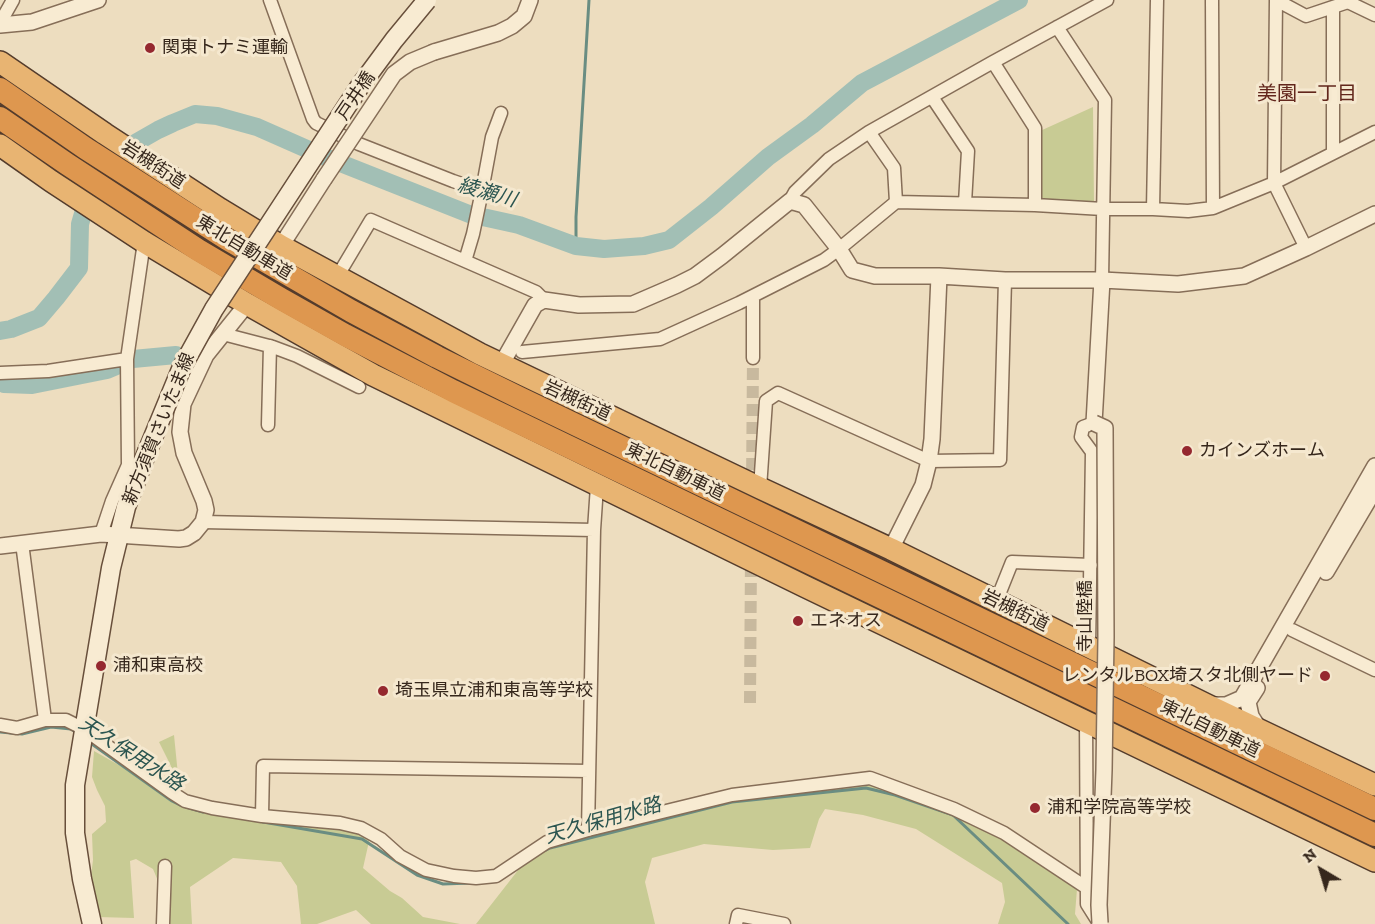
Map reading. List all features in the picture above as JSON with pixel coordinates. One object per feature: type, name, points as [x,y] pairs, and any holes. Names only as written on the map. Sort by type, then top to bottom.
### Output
[{"type":"highway","name":"岩槻街道","points":[[0,62],[105,134],[280,246],[465,347],[891,549],[1261,732],[1375,785]]},
{"type":"highway","name":"東北自動車道","points":[[0,89],[176,208],[351,311],[447,362],[1375,809]]},
{"type":"highway","name":"東北自動車道","points":[[0,118],[153,221],[345,335],[453,390],[1375,835]]},
{"type":"highway","points":[[0,145],[137,237],[247,304],[373,375],[597,486],[1375,861]]},
{"type":"main road","name":"新方須賀さいたま線","points":[[92,924],[75,833],[75,785],[105,598],[110,534],[126,507],[182,367],[214,309],[360,86],[427,0]]},
{"type":"street","points":[[0,24],[13,0]]},
{"type":"street","points":[[270,0],[316,123],[359,144],[453,182],[482,191]]},
{"type":"street","name":"戸井橋","points":[[280,246],[394,74],[410,62],[434,52],[498,33],[512,26],[524,16],[530,0]]},
{"type":"street","points":[[337,277],[371,220],[536,292],[544,300],[579,305],[633,304],[695,276],[790,201],[795,192],[829,159],[869,132],[1107,0]]},
{"type":"street","points":[[1153,209],[1157,0]]},
{"type":"street","points":[[1212,0],[1213,208]]},
{"type":"street","points":[[1306,248],[1274,183],[1276,0],[1306,16],[1348,3],[1375,15]]},
{"type":"street","points":[[0,24],[32,22],[94,1]]},
{"type":"street","points":[[1333,7],[1333,153]]},
{"type":"street","points":[[1057,27],[1105,100],[1102,280],[1094,423],[1083,427],[1081,437],[1092,452],[1089,647]]},
{"type":"street","points":[[993,62],[1035,128],[1035,205]]},
{"type":"street","points":[[932,97],[968,151],[965,203]]},
{"type":"street","points":[[465,261],[473,234],[492,137],[501,113]]},
{"type":"street","points":[[869,132],[894,168],[896,202]]},
{"type":"street","points":[[522,352],[660,339],[824,260],[896,202],[1188,211],[1213,208],[1274,183],[1375,132]]},
{"type":"street","points":[[790,201],[804,205],[839,249],[852,270],[875,276],[1102,280],[1178,284],[1244,276],[1375,214]]},
{"type":"street","points":[[110,534],[112,501],[128,465],[127,358],[137,237]]},
{"type":"street","points":[[891,549],[923,484],[929,461],[932,439],[939,276]]},
{"type":"street","points":[[760,488],[766,401],[778,393],[929,461],[1000,460],[1005,280]]},
{"type":"street","points":[[753,296],[753,358]]},
{"type":"street","points":[[501,364],[535,305],[544,300]]},
{"type":"street","points":[[0,546],[110,534],[179,539],[194,533],[203,522],[207,510],[184,453],[180,432],[183,404],[206,355],[247,304]]},
{"type":"street","points":[[223,334],[270,346],[297,356],[358,387]]},
{"type":"street","points":[[268,425],[270,346]]},
{"type":"street","points":[[0,373],[48,371],[127,358]]},
{"type":"street","name":"寺山陸橋","points":[[1094,423],[1105,429],[1106,637],[1100,924]]},
{"type":"street","points":[[1207,705],[1226,705],[1242,698],[1375,466]]},
{"type":"street","points":[[588,830],[594,530],[597,486]]},
{"type":"street","points":[[1261,732],[1251,716],[1248,702],[1375,489]]},
{"type":"street","points":[[203,522],[594,530]]},
{"type":"street","points":[[22,543],[45,720]]},
{"type":"street","points":[[996,602],[1012,562],[1091,565]]},
{"type":"street","points":[[1292,630],[1375,670]]},
{"type":"street","points":[[0,725],[17,728],[45,720],[66,720],[84,729],[185,801],[262,816],[340,823],[361,828],[381,839],[400,856],[426,870],[454,876],[496,876],[547,842],[732,795],[870,778],[954,809],[1004,833],[1087,888]]},
{"type":"street","points":[[1086,721],[1087,904],[1100,924]]},
{"type":"street","points":[[262,816],[263,766],[589,771]]},
{"type":"street","points":[[163,924],[165,866]]},
{"type":"street","points":[[736,924],[738,915],[784,924]]},
{"type":"green space","points":[[1093,107],[1094,204],[1040,200],[1040,131]]},
{"type":"green space","points":[[174,735],[180,795],[184,804],[361,823],[370,837],[363,868],[423,917],[460,924],[371,924],[356,910],[317,924],[301,924],[297,886],[281,862],[233,858],[190,887],[192,924],[159,924],[158,881],[153,869],[136,859],[130,861],[134,918],[98,917],[89,892],[93,860],[92,834],[106,822],[105,806],[92,777],[94,751],[163,790],[171,766],[159,742]]},
{"type":"green space","points":[[844,776],[985,819],[1032,859],[1077,889],[1075,914],[1081,924],[998,924],[1005,902],[1002,883],[916,829],[863,815],[825,809],[819,819],[810,848],[773,850],[704,844],[652,858],[645,882],[655,924],[476,924],[519,869],[537,841],[582,827]]},
{"type":"waterway","points":[[576,246],[589,0]]},
{"type":"waterway","name":"綾瀬川","points":[[120,157],[137,142],[173,123],[195,114],[217,116],[257,127],[325,157],[469,214],[519,225],[576,246],[604,249],[644,246],[669,240],[768,157],[812,125],[862,83],[1019,0]]},
{"type":"waterway","name":"綾瀬川","points":[[0,331],[39,318],[79,268],[80,224],[89,193]]},
{"type":"waterway","points":[[0,382],[32,385],[107,370],[133,359],[176,355]]},
{"type":"waterway","name":"天久保用水路","points":[[0,732],[22,734],[51,727],[71,729],[77,733]]},
{"type":"waterway","name":"天久保用水路","points":[[89,742],[180,805]]},
{"type":"waterway","name":"天久保用水路","points":[[546,850],[732,802],[866,788],[895,795],[953,815],[1068,924]]},
{"type":"waterway","name":"天久保用水路","points":[[186,807],[203,812]]},
{"type":"waterway","name":"天久保用水路","points":[[263,822],[362,839],[417,875],[443,884],[471,883]]},
{"type":"tunnel","points":[[752,488],[753,358]]},
{"type":"tunnel","points":[[750,703],[751,557]]},
{"type":"place","name":"関東トナミ運輸","points":[[150,48]]},
{"type":"place","name":"カインズホーム","points":[[1187,451]]},
{"type":"place","name":"エネオス","points":[[798,621]]},
{"type":"place","name":"浦和東高校","points":[[101,666]]},
{"type":"place","name":"レンタルBOX埼スタ北側ヤード","points":[[1325,676]]},
{"type":"place","name":"埼玉県立浦和東高等学校","points":[[383,691]]},
{"type":"place","name":"浦和学院高等学校","points":[[1035,808]]},
{"type":"district","name":"美園一丁目","points":[[1307,94]]}]
